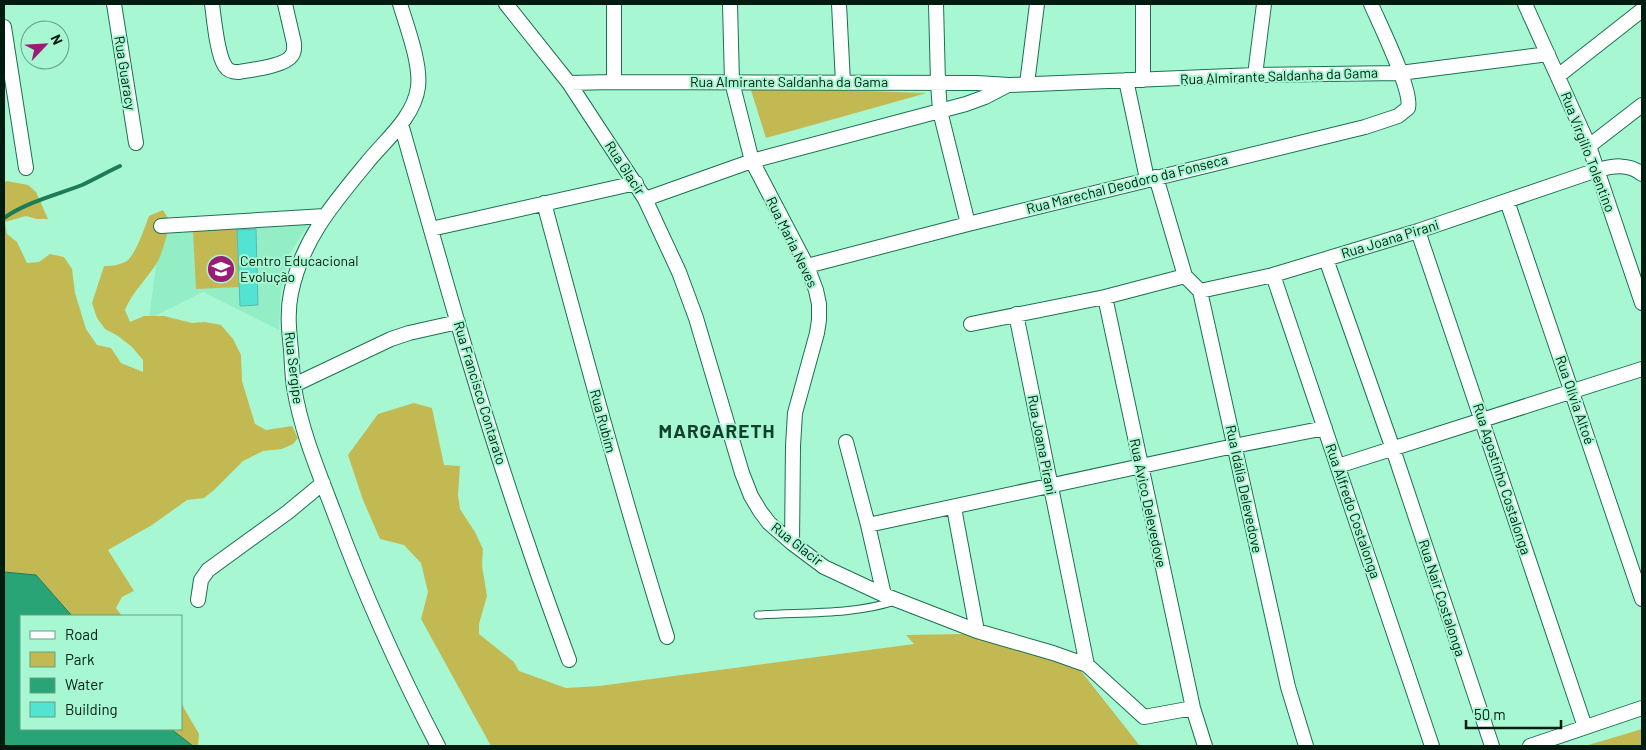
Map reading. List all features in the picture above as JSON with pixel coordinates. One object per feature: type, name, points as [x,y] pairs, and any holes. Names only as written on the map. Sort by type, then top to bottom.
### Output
[{"type":"street","name":"Rua Guaracy","points":[[114,4],[136,143]]},
{"type":"street","points":[[212,4],[221,58],[228,70],[238,72],[280,63],[292,57],[294,50],[292,33],[285,4]]},
{"type":"street","name":"Rua Sergipe","points":[[400,4],[419,74],[417,95],[401,124],[325,216],[307,244],[291,294],[288,318],[294,386],[308,441],[359,578],[418,707],[438,746]]},
{"type":"street","name":"Rua Glacir","points":[[506,4],[570,83],[645,199],[679,272],[696,318],[742,473],[751,496],[769,523],[824,567],[884,595],[976,631],[1087,665],[1144,717],[1193,708]]},
{"type":"street","points":[[614,4],[614,82]]},
{"type":"street","name":"Rua Maria Neves","points":[[730,4],[732,82],[752,160],[807,266],[819,304],[820,320],[817,334],[795,413],[792,543]]},
{"type":"street","points":[[839,4],[843,83]]},
{"type":"street","points":[[936,4],[940,111],[968,224]]},
{"type":"street","points":[[1027,84],[1037,4]]},
{"type":"street","points":[[1143,4],[1143,80]]},
{"type":"street","points":[[1255,75],[1264,4]]},
{"type":"street","points":[[1371,4],[1400,73]]},
{"type":"street","name":"Rua Virgilio Tolentino","points":[[1525,4],[1589,146],[1642,303]]},
{"type":"street","points":[[1558,76],[1642,10]]},
{"type":"street","points":[[4,27],[26,168]]},
{"type":"street","name":"Rua Almirante Saldanha da Gama","points":[[570,83],[977,82],[1009,85],[1255,75],[1400,73],[1548,54]]},
{"type":"street","name":"Rua Marechal Deodoro da Fonseca","points":[[807,266],[1152,178],[1355,129],[1398,116],[1405,112],[1410,103],[1400,73]]},
{"type":"street","points":[[1126,80],[1152,178],[1185,276],[1200,291]]},
{"type":"street","name":"Rua Almirante Saldanha da Gama","points":[[645,199],[752,160],[940,111],[977,100],[1009,85]]},
{"type":"street","points":[[1589,146],[1642,105]]},
{"type":"street","name":"Rua Francisco Contarato","points":[[401,124],[458,322],[524,535],[569,660]]},
{"type":"street","name":"Rua Joana Pirani","points":[[1200,291],[1273,275],[1418,231],[1597,170],[1617,165],[1628,166],[1642,174]]},
{"type":"street","points":[[431,229],[636,183]]},
{"type":"street","name":"Rua Olívia Altoé","points":[[1507,201],[1642,599]]},
{"type":"street","name":"Rua Rubim","points":[[544,203],[610,449],[667,637]]},
{"type":"street","points":[[161,226],[325,216]]},
{"type":"street","name":"Rua Agostinho Costalonga","points":[[1418,231],[1585,727]]},
{"type":"street","name":"Rua Nair Costalonga","points":[[1326,259],[1393,449],[1492,746]]},
{"type":"street","name":"Rua Alfredo Costalonga","points":[[1273,275],[1432,746]]},
{"type":"street","points":[[970,324],[1105,297],[1185,276]]},
{"type":"street","name":"Rua Idália Delevedove","points":[[1200,291],[1288,687],[1306,746]]},
{"type":"street","name":"Rua Avico Delevedove","points":[[1105,297],[1193,708],[1204,746]]},
{"type":"street","name":"Rua Joana Pirani","points":[[1016,314],[1087,665]]},
{"type":"street","points":[[294,386],[392,339],[409,333],[458,322]]},
{"type":"street","points":[[1338,466],[1642,369]]},
{"type":"street","points":[[868,525],[1325,428]]},
{"type":"street","points":[[846,442],[884,595]]},
{"type":"street","points":[[198,600],[202,580],[208,570],[288,512],[323,483]]},
{"type":"street","points":[[954,508],[976,631]]},
{"type":"street","points":[[1530,746],[1642,708]]},
{"type":"lane","points":[[758,615],[862,609],[898,600]]},
{"type":"shaded area","name":"Centro Educacional Evolução","points":[[309,224],[292,250],[281,287],[279,330],[203,292],[149,319],[160,234]]},
{"type":"green space","points":[[750,87],[927,93],[766,138]]},
{"type":"green space","points":[[7,181],[28,185],[36,192],[48,219],[26,216],[5,222],[7,234],[17,242],[27,263],[39,262],[50,254],[64,257],[72,269],[75,293],[86,329],[97,345],[111,348],[121,363],[143,372],[143,360],[132,347],[105,329],[97,318],[92,303],[104,266],[116,265],[128,260],[137,246],[149,216],[163,210],[171,223],[158,261],[125,310],[130,322],[144,316],[164,316],[192,323],[205,322],[221,325],[233,339],[241,355],[242,381],[255,424],[266,430],[292,426],[298,438],[293,444],[282,449],[263,451],[243,461],[204,498],[187,500],[152,525],[108,550],[134,591],[122,597],[116,608],[121,615],[71,615],[36,575],[4,572],[4,183]]},
{"type":"green space","points":[[237,229],[239,287],[196,289],[193,231]]},
{"type":"green space","points":[[414,403],[432,408],[444,465],[460,466],[458,495],[460,509],[475,532],[483,549],[482,566],[487,596],[479,624],[479,634],[514,662],[519,671],[566,688],[599,686],[914,644],[906,635],[994,632],[1070,657],[1140,746],[491,746],[421,619],[428,592],[421,563],[404,545],[380,539],[363,500],[348,455],[378,414]]},
{"type":"green space","points":[[182,705],[199,734],[198,746],[193,746],[172,730],[182,730]]},
{"type":"green space","points":[[1642,729],[1642,746],[1585,746]]},
{"type":"water","points":[[4,572],[36,575],[71,615],[20,615],[20,730],[172,730],[193,746],[4,746]]},
{"type":"building","points":[[256,229],[258,305],[240,306],[237,230]]},
{"type":"waterway","points":[[4,218],[13,212],[42,199],[82,185],[120,166]]},
{"type":"place","name":"Centro Educacional Evolução","points":[[221,269]]},
{"type":"district","name":"MARGARETH","points":[[717,431]]}]
